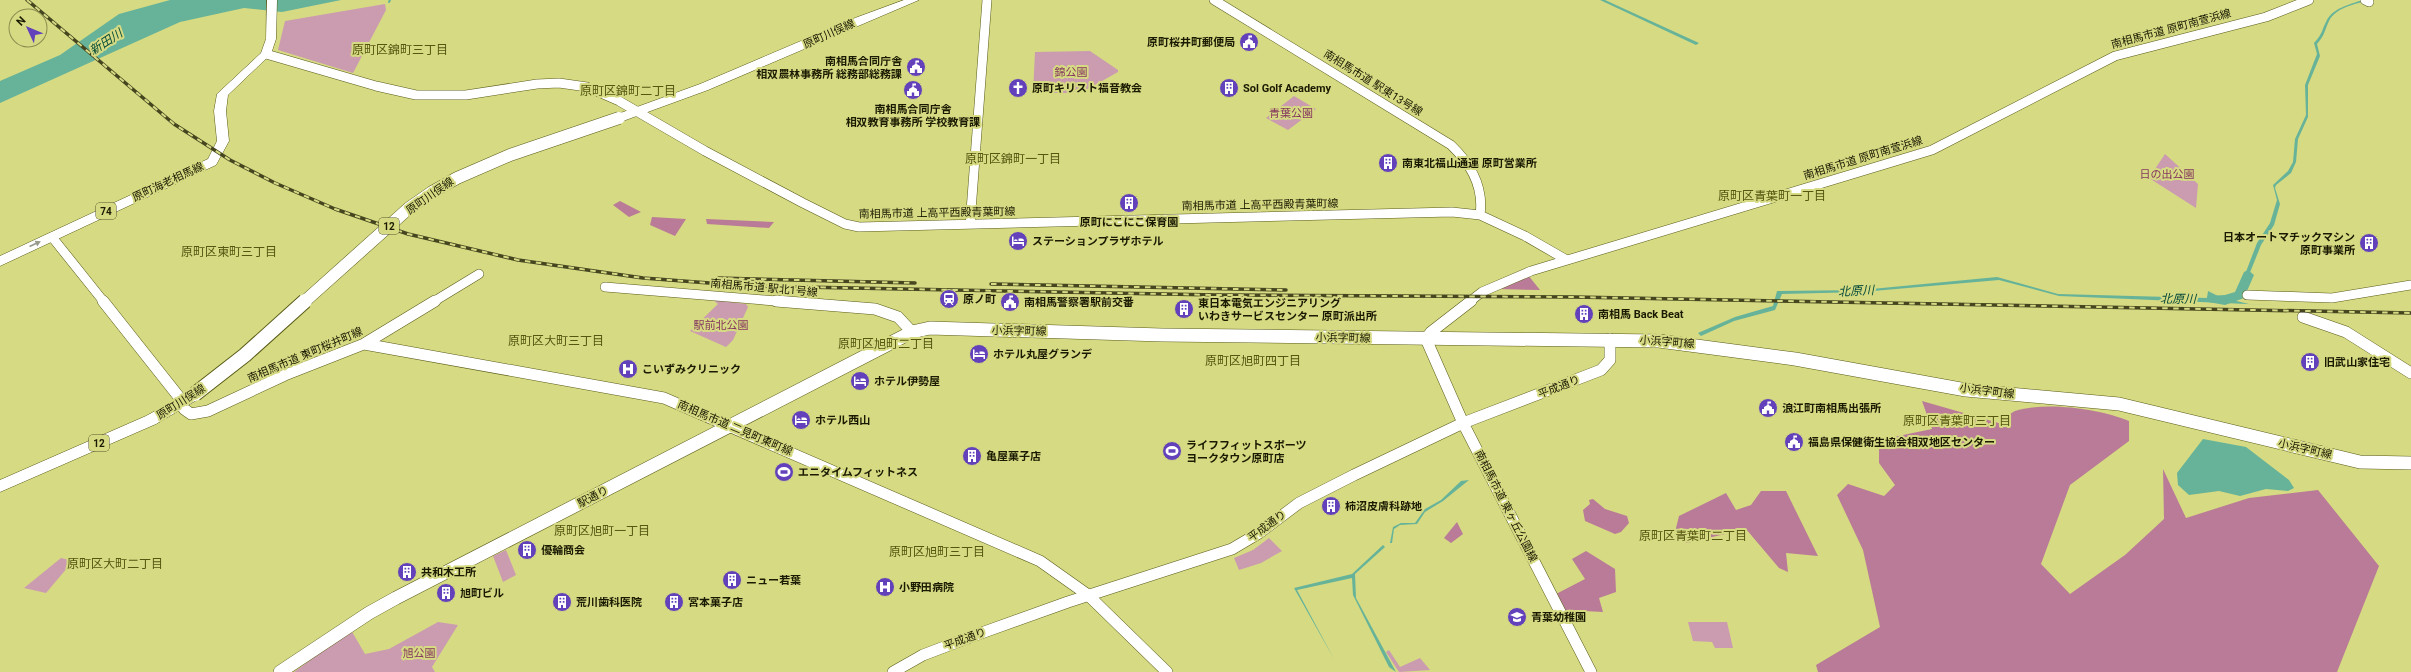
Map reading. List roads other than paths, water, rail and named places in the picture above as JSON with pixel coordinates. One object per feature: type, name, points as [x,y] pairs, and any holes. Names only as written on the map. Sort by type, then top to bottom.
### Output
[{"type":"main road","points":[[266,54],[270,46],[272,0]]},
{"type":"main road","name":"原町川俣線","points":[[0,486],[151,420],[195,394],[245,355],[409,208],[432,191],[481,166],[619,118],[744,71],[859,20],[914,0]]},
{"type":"main road","name":"原町海老相馬線","points":[[0,261],[212,162],[223,141],[220,111],[223,94],[266,54]]},
{"type":"main road","name":"小浜字町線","points":[[912,332],[930,328],[1170,335],[1426,339],[1610,339],[1704,345],[1809,361],[1966,390],[2071,398],[2119,404],[2340,458],[2371,463],[2411,463]]},
{"type":"main road","name":"駅通り","points":[[280,672],[385,604],[912,332]]},
{"type":"street","points":[[970,224],[987,0]]},
{"type":"street","name":"南相馬市道 駅東13号線","points":[[1214,0],[1434,134],[1456,150],[1468,164],[1477,180],[1482,210],[1480,215]]},
{"type":"street","name":"南相馬市道 原町南萱浜線","points":[[1426,339],[1437,326],[1488,289],[1565,259],[1932,150],[2115,56],[2266,17],[2309,0]]},
{"type":"street","name":"南相馬市道 上高平西殿青葉町線","points":[[266,54],[376,86],[416,95],[466,95],[527,85],[559,83],[596,90],[638,111],[712,154],[845,224],[859,227],[1437,213],[1480,215],[1525,236],[1565,259]]},
{"type":"street","points":[[52,237],[182,402]]},
{"type":"street","name":"南相馬市道 東町桜井町線","points":[[182,402],[184,409],[191,414],[208,411],[285,375],[364,344],[479,274]]},
{"type":"street","points":[[2247,295],[2296,298],[2359,295],[2411,285]]},
{"type":"street","name":"南相馬市道 駅北1号線","points":[[605,287],[875,309],[898,318],[912,332]]},
{"type":"street","points":[[2303,317],[2320,321],[2357,339],[2411,373]]},
{"type":"street","name":"南相馬市道 東ヶ丘公園線","points":[[1426,339],[1463,424],[1591,672]]},
{"type":"street","name":"平成通り","points":[[893,672],[934,650],[1088,595],[1232,549],[1259,533],[1299,503],[1320,491],[1463,424],[1601,370],[1610,360],[1610,339]]},
{"type":"street","name":"南相馬市道 二見町東町線","points":[[364,344],[664,398],[1040,561],[1088,595],[1167,672]]},
{"type":"water","name":"新田川","points":[[170,0],[341,0],[282,12],[244,8],[180,22],[0,103],[0,81],[60,55],[119,14]]},
{"type":"water","points":[[1600,0],[1605,0],[1699,43],[1696,45]]},
{"type":"water","points":[[2362,0],[2370,0],[2336,12],[2329,21],[2320,41],[2317,44],[2320,56],[2308,85],[2308,117],[2298,139],[2296,162],[2291,173],[2276,185],[2275,188],[2280,204],[2274,225],[2261,245],[2245,285],[2245,292],[2239,290],[2257,243],[2270,223],[2277,200],[2273,185],[2288,171],[2293,162],[2295,139],[2306,115],[2305,85],[2317,54],[2314,43],[2332,13],[2341,8]]},
{"type":"water","points":[[1997,277],[2058,294],[2207,298],[2208,291],[2220,297],[2249,304],[2295,306],[2059,296],[1999,280],[1862,292],[1782,294],[1775,310],[1734,321],[1701,336],[1698,333],[1735,317],[1773,306],[1777,291],[1861,290]]},
{"type":"water","points":[[2203,439],[2246,447],[2289,480],[2294,488],[2288,491],[2266,489],[2240,496],[2219,491],[2189,495],[2178,485],[2177,473]]},
{"type":"water","points":[[1469,480],[1443,501],[1425,512],[1417,524],[1400,525],[1394,529],[1392,543],[1390,543],[1393,527],[1401,523],[1415,523],[1425,509],[1441,500],[1461,481]]},
{"type":"water","points":[[1383,545],[1385,547],[1355,574],[1356,598],[1396,672],[1389,667],[1353,595],[1352,578],[1297,590],[1334,659],[1294,588],[1352,574]]},
{"type":"waterway","name":"北原川","points":[[2212,299],[2225,300],[2240,295],[2248,275]]},
{"type":"railway","points":[[27,0],[174,124],[230,160],[275,183],[335,209],[408,234],[518,260],[643,278],[749,286],[1217,295],[1574,297],[2411,313]]},
{"type":"railway","points":[[717,278],[915,283]]},
{"type":"railway","points":[[991,284],[1286,290]]},
{"type":"place","name":"原町桜井町郵便局","points":[[1249,42]]},
{"type":"place","name":"南相馬合同庁舎 相双農林事務所 総務部総務課","points":[[916,67]]},
{"type":"place","name":"原町キリスト福音教会","points":[[1018,88]]},
{"type":"place","name":"Sol Golf Academy","points":[[1229,88]]},
{"type":"place","name":"南相馬合同庁舎 相双教育事務所 学校教育課","points":[[913,90]]},
{"type":"place","name":"南東北福山通運 原町営業所","points":[[1388,163]]},
{"type":"place","name":"原町にこにこ保育園","points":[[1129,203]]},
{"type":"place","name":"ステーションプラザホテル","points":[[1018,241]]},
{"type":"place","name":"日本オートマチックマシン 原町事業所","points":[[2369,243]]},
{"type":"place","name":"原ノ町","points":[[949,299]]},
{"type":"place","name":"南相馬警察署駅前交番","points":[[1010,302]]},
{"type":"place","name":"東日本電気エンジニアリング いわきサービスセンター 原町派出所","points":[[1184,309]]},
{"type":"place","name":"南相馬 Back Beat","points":[[1584,314]]},
{"type":"place","name":"ホテル丸屋グランデ","points":[[979,354]]},
{"type":"place","name":"旧武山家住宅","points":[[2310,362]]},
{"type":"place","name":"こいずみクリニック","points":[[628,369]]},
{"type":"place","name":"ホテル伊勢屋","points":[[860,381]]},
{"type":"place","name":"浪江町南相馬出張所","points":[[1768,408]]},
{"type":"place","name":"ホテル西山","points":[[801,420]]},
{"type":"place","name":"福島県保健衛生協会相双地区センター","points":[[1794,442]]},
{"type":"place","name":"ライフフィットスポーツ ヨークタウン原町店","points":[[1172,451]]},
{"type":"place","name":"亀屋菓子店","points":[[972,456]]},
{"type":"place","name":"エニタイムフィットネス","points":[[784,472]]},
{"type":"place","name":"柿沼皮膚科跡地","points":[[1331,506]]},
{"type":"place","name":"優輪商会","points":[[527,550]]},
{"type":"place","name":"共和木工所","points":[[407,572]]},
{"type":"place","name":"ニュー若葉","points":[[732,580]]},
{"type":"place","name":"小野田病院","points":[[885,587]]},
{"type":"place","name":"旭町ビル","points":[[446,593]]},
{"type":"place","name":"荒川歯科医院","points":[[562,602]]},
{"type":"place","name":"宮本菓子店","points":[[674,602]]},
{"type":"place","name":"青葉幼稚園","points":[[1517,617]]},
{"type":"district","name":"原町区錦町三丁目","points":[[400,50]]},
{"type":"district","name":"原町区錦町二丁目","points":[[628,91]]},
{"type":"district","name":"原町区錦町一丁目","points":[[1013,159]]},
{"type":"district","name":"原町区青葉町一丁目","points":[[1772,196]]},
{"type":"district","name":"原町区東町三丁目","points":[[229,252]]},
{"type":"district","name":"原町区大町三丁目","points":[[556,341]]},
{"type":"district","name":"原町区旭町二丁目","points":[[886,344]]},
{"type":"district","name":"原町区旭町四丁目","points":[[1253,361]]},
{"type":"district","name":"原町区青葉町三丁目","points":[[1957,421]]},
{"type":"district","name":"原町区旭町一丁目","points":[[602,531]]},
{"type":"district","name":"原町区青葉町二丁目","points":[[1693,536]]},
{"type":"district","name":"原町区旭町三丁目","points":[[937,552]]},
{"type":"district","name":"原町区大町二丁目","points":[[115,564]]},
{"type":"park label","name":"錦公園","points":[[1071,72]]},
{"type":"park label","name":"青葉公園","points":[[1291,113]]},
{"type":"park label","name":"日の出公園","points":[[2167,174]]},
{"type":"park label","name":"駅前北公園","points":[[721,325]]},
{"type":"park label","name":"旭公園","points":[[419,653]]}]
